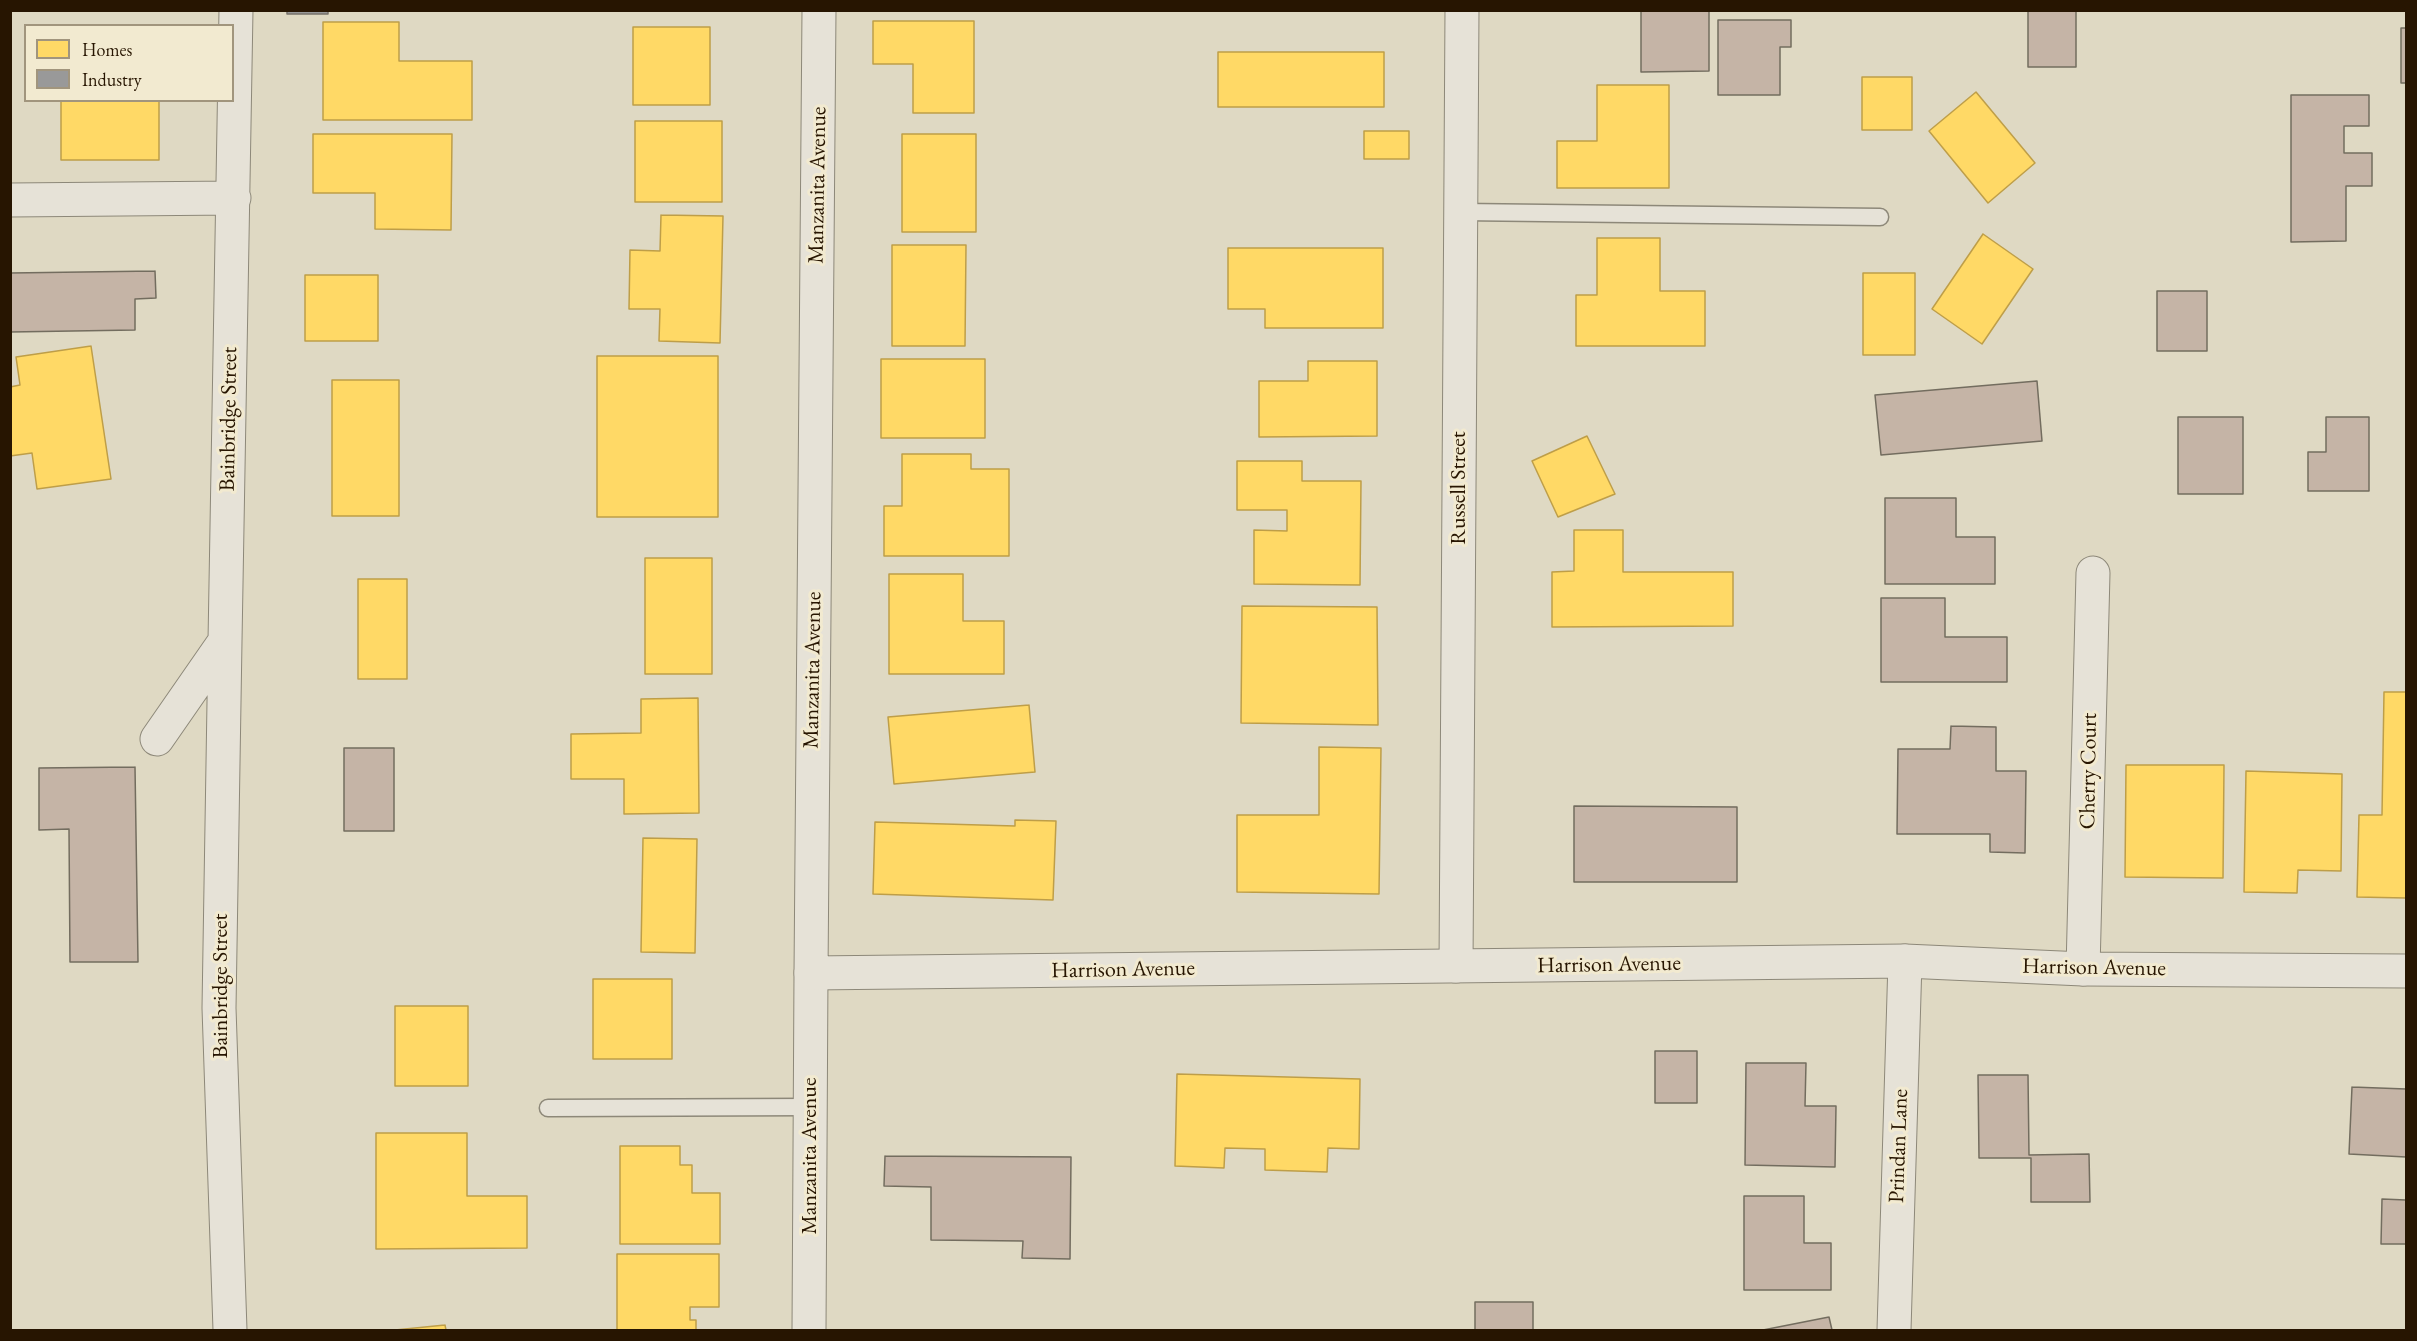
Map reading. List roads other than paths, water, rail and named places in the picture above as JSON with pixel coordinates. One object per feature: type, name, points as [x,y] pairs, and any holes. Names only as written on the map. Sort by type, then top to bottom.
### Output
[{"type":"street","name":"Bainbridge Street","points":[[230,1330],[219,1008],[236,10]]},
{"type":"street","name":"Manzanita Avenue","points":[[809,1330],[819,10]]},
{"type":"street","name":"Russell Street","points":[[1456,966],[1462,10]]},
{"type":"street","points":[[10,200],[234,198]]},
{"type":"street","name":"Cherry Court","points":[[2083,969],[2093,573]]},
{"type":"street","points":[[157,739],[225,641]]},
{"type":"street","name":"Harrison Avenue","points":[[810,973],[1905,961],[2083,969],[2406,971]]},
{"type":"street","name":"Prindan Lane","points":[[1894,1330],[1905,961]]},
{"type":"lane","points":[[1461,212],[1880,217]]},
{"type":"lane","points":[[548,1108],[810,1107]]}]
